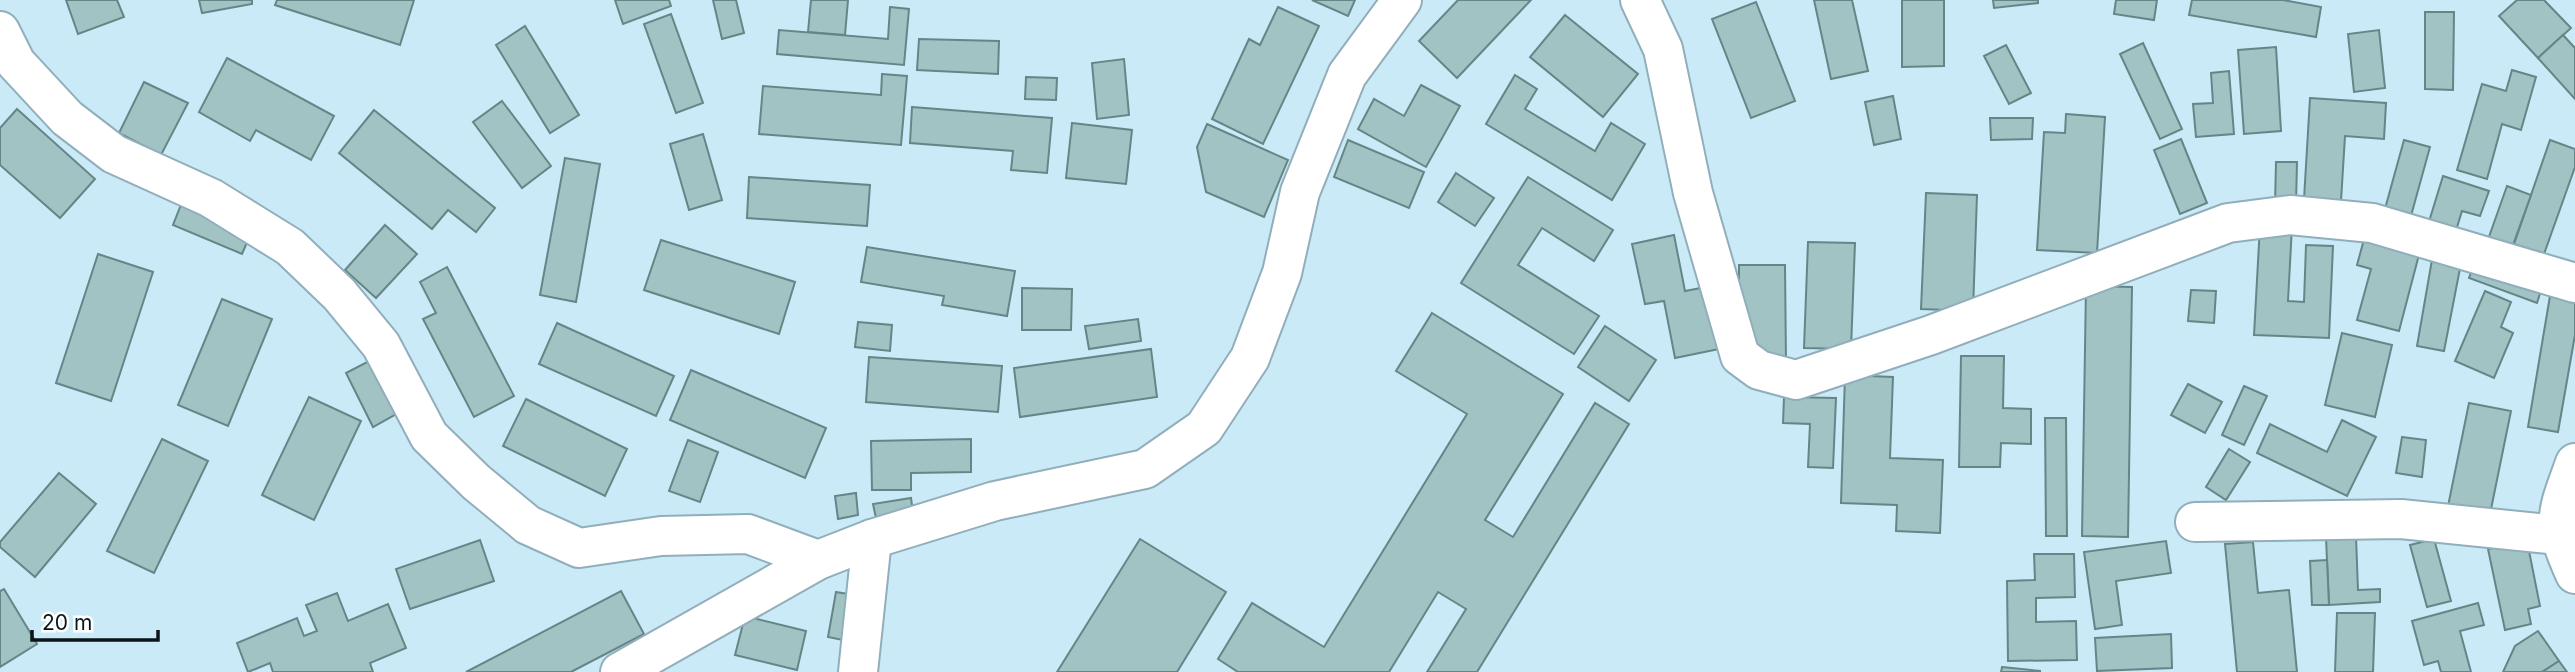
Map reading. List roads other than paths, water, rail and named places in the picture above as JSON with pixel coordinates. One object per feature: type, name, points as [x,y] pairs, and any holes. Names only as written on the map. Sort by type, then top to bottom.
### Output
[{"type":"street","points":[[620,672],[818,560],[872,539],[995,501],[1146,469],[1204,428],[1251,358],[1282,273],[1300,192],[1347,75],[1402,0]]},
{"type":"street","points":[[1640,0],[1664,49],[1693,193],[1740,356],[1759,370],[1796,380],[1931,335],[2228,223],[2290,215],[2372,223],[2575,283]]},
{"type":"street","points":[[0,30],[16,63],[67,118],[114,154],[211,198],[290,247],[339,294],[381,345],[429,436],[476,482],[528,525],[579,548],[661,536],[748,534],[818,560]]},
{"type":"street","points":[[2575,463],[2559,508],[2558,536],[2575,574]]},
{"type":"street","points":[[2194,522],[2401,519],[2558,536]]},
{"type":"street","points":[[858,672],[872,539]]}]
